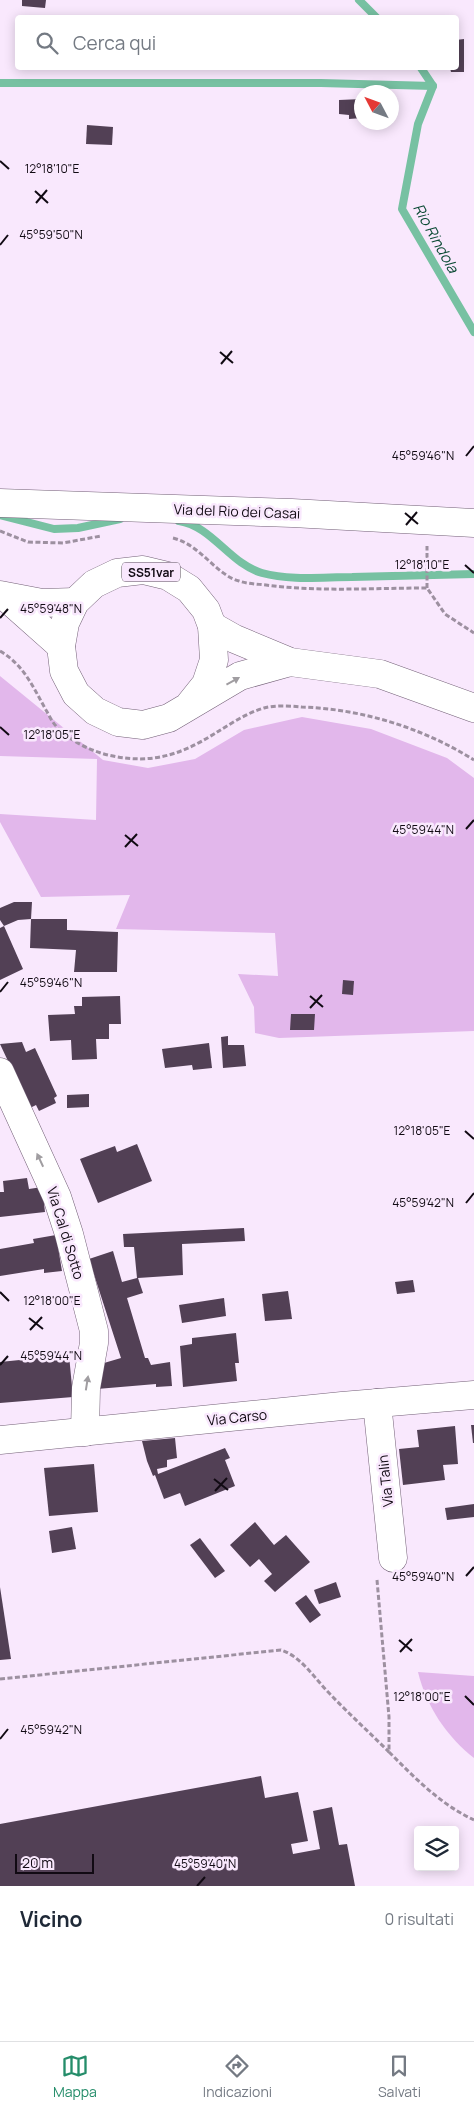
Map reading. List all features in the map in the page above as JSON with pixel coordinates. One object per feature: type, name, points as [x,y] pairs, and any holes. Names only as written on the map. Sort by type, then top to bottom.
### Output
[{"type":"street","name":"Via del Rio dei Casai","points":[[0,503],[292,513],[474,523]]},
{"type":"street","name":"SS51var","points":[[143,570],[168,576],[190,590],[206,610],[212,626],[214,660],[206,684],[190,704],[169,718],[143,725],[118,722],[94,712],[76,694],[64,671],[61,646],[65,623],[75,602],[94,584],[117,573],[143,570]]},
{"type":"street","points":[[3,596],[42,603],[75,602]]},
{"type":"street","points":[[3,596],[61,646]]},
{"type":"street","points":[[212,626],[235,639],[290,662],[380,674],[474,708]]},
{"type":"street","points":[[190,704],[240,676],[290,662]]},
{"type":"street","name":"Via Cal di Sotto","points":[[0,1072],[57,1197],[69,1234],[94,1331],[94,1343],[86,1388],[85,1432]]},
{"type":"street","name":"Via Carso","points":[[0,1440],[474,1395]]},
{"type":"street","name":"Via Talin","points":[[377,1403],[385,1568]]},
{"type":"path","points":[[0,531],[28,542],[63,543],[110,534]]},
{"type":"path","points":[[168,536],[183,540],[209,559],[226,575],[239,581],[290,588],[426,586]]},
{"type":"path","points":[[427,569],[426,586],[445,614],[474,632]]},
{"type":"path","points":[[0,651],[20,665],[56,726],[74,740],[112,756],[146,758],[169,756],[192,747],[233,722],[265,708],[292,706],[334,708],[388,720],[450,745],[474,760]]},
{"type":"path","points":[[385,1568],[389,1717],[388,1752]]},
{"type":"path","points":[[0,1679],[281,1650],[294,1656],[328,1693],[430,1792],[446,1804],[474,1820]]},
{"type":"shaded area","points":[[0,676],[103,760],[148,768],[195,759],[244,730],[302,717],[371,729],[447,758],[474,778],[474,1031],[279,1038],[255,1033],[254,1007],[238,974],[278,976],[275,933],[116,929],[130,895],[41,897],[0,822],[0,814],[96,820],[97,759],[0,756]]},
{"type":"shaded area","points":[[418,1672],[474,1676],[474,1758],[464,1750],[439,1720],[426,1697]]},
{"type":"building","points":[[22,0],[46,0],[45,8],[22,6]]},
{"type":"building","points":[[464,39],[464,72],[451,72],[450,70],[459,70],[459,40]]},
{"type":"building","points":[[354,99],[354,119],[349,119],[349,115],[339,114],[339,100]]},
{"type":"building","points":[[87,125],[113,127],[112,145],[86,144]]},
{"type":"building","points":[[14,902],[32,902],[31,919],[18,920],[4,926],[0,920],[0,908]]},
{"type":"building","points":[[31,919],[67,919],[67,930],[118,932],[117,972],[74,972],[76,950],[30,948]]},
{"type":"building","points":[[4,926],[23,969],[0,980],[0,928]]},
{"type":"building","points":[[343,980],[354,981],[353,995],[342,994]]},
{"type":"building","points":[[120,996],[121,1024],[109,1024],[109,1039],[96,1039],[97,1059],[72,1060],[71,1040],[50,1041],[48,1015],[75,1014],[74,1006],[82,1006],[82,997]]},
{"type":"building","points":[[291,1014],[315,1014],[314,1030],[290,1030]]},
{"type":"building","points":[[228,1036],[228,1045],[244,1045],[246,1066],[223,1068],[221,1037]]},
{"type":"building","points":[[22,1042],[26,1052],[35,1048],[57,1096],[54,1098],[56,1103],[39,1111],[36,1105],[30,1108],[0,1044]]},
{"type":"building","points":[[209,1043],[212,1068],[193,1070],[192,1065],[165,1068],[162,1049]]},
{"type":"building","points":[[89,1094],[89,1107],[67,1108],[67,1095]]},
{"type":"building","points":[[137,1144],[152,1181],[98,1203],[80,1159],[115,1146],[117,1152]]},
{"type":"building","points":[[27,1178],[29,1189],[42,1187],[45,1212],[0,1217],[0,1192],[4,1192],[3,1181]]},
{"type":"building","points":[[244,1228],[245,1241],[182,1244],[183,1275],[138,1278],[143,1293],[127,1298],[145,1358],[148,1358],[151,1365],[170,1362],[172,1386],[156,1387],[156,1384],[97,1389],[104,1363],[121,1358],[89,1259],[113,1251],[122,1282],[137,1278],[134,1247],[124,1247],[123,1234]]},
{"type":"building","points":[[56,1235],[62,1271],[44,1273],[44,1269],[0,1276],[0,1249],[34,1243],[33,1239]]},
{"type":"building","points":[[413,1280],[415,1292],[397,1294],[395,1282]]},
{"type":"building","points":[[288,1291],[292,1319],[265,1321],[262,1294]]},
{"type":"building","points":[[224,1298],[226,1316],[182,1323],[179,1305]]},
{"type":"building","points":[[236,1333],[239,1363],[235,1363],[237,1381],[183,1387],[180,1346],[192,1344],[192,1338]]},
{"type":"building","points":[[69,1355],[73,1397],[0,1403],[0,1362]]},
{"type":"building","points":[[471,1425],[474,1425],[474,1443],[473,1443]]},
{"type":"building","points":[[455,1426],[458,1464],[443,1465],[445,1480],[403,1485],[399,1449],[419,1447],[417,1430]]},
{"type":"building","points":[[175,1438],[177,1458],[167,1460],[167,1467],[157,1469],[158,1474],[225,1448],[230,1458],[225,1460],[235,1486],[185,1506],[180,1493],[164,1499],[155,1475],[153,1476],[147,1461],[142,1441]]},
{"type":"building","points":[[94,1464],[98,1512],[49,1516],[44,1468]]},
{"type":"building","points":[[474,1504],[474,1517],[447,1520],[445,1508]]},
{"type":"building","points":[[255,1522],[274,1545],[286,1535],[310,1562],[275,1592],[264,1581],[272,1574],[259,1559],[250,1567],[230,1545]]},
{"type":"building","points":[[72,1527],[76,1549],[52,1553],[49,1531]]},
{"type":"building","points":[[200,1538],[225,1571],[215,1578],[190,1545]]},
{"type":"building","points":[[336,1582],[341,1597],[319,1604],[314,1590]]},
{"type":"building","points":[[0,1587],[11,1659],[0,1660]]},
{"type":"building","points":[[306,1595],[321,1615],[310,1623],[295,1603]]},
{"type":"building","points":[[261,1776],[265,1798],[298,1792],[308,1841],[291,1844],[293,1854],[320,1849],[313,1811],[332,1807],[339,1845],[347,1844],[355,1886],[0,1886],[0,1824]]},
{"type":"waterway","name":"Rio Rindola","points":[[359,0],[374,15]]},
{"type":"waterway","name":"Rio Rindola","points":[[422,70],[433,86],[418,124],[402,209],[474,332]]},
{"type":"waterway","points":[[0,83],[321,83],[433,86]]},
{"type":"waterway","points":[[0,515],[54,529],[78,528],[120,519]]},
{"type":"waterway","points":[[179,521],[191,524],[201,530],[240,562],[251,568],[262,573],[284,577],[474,574]]}]
